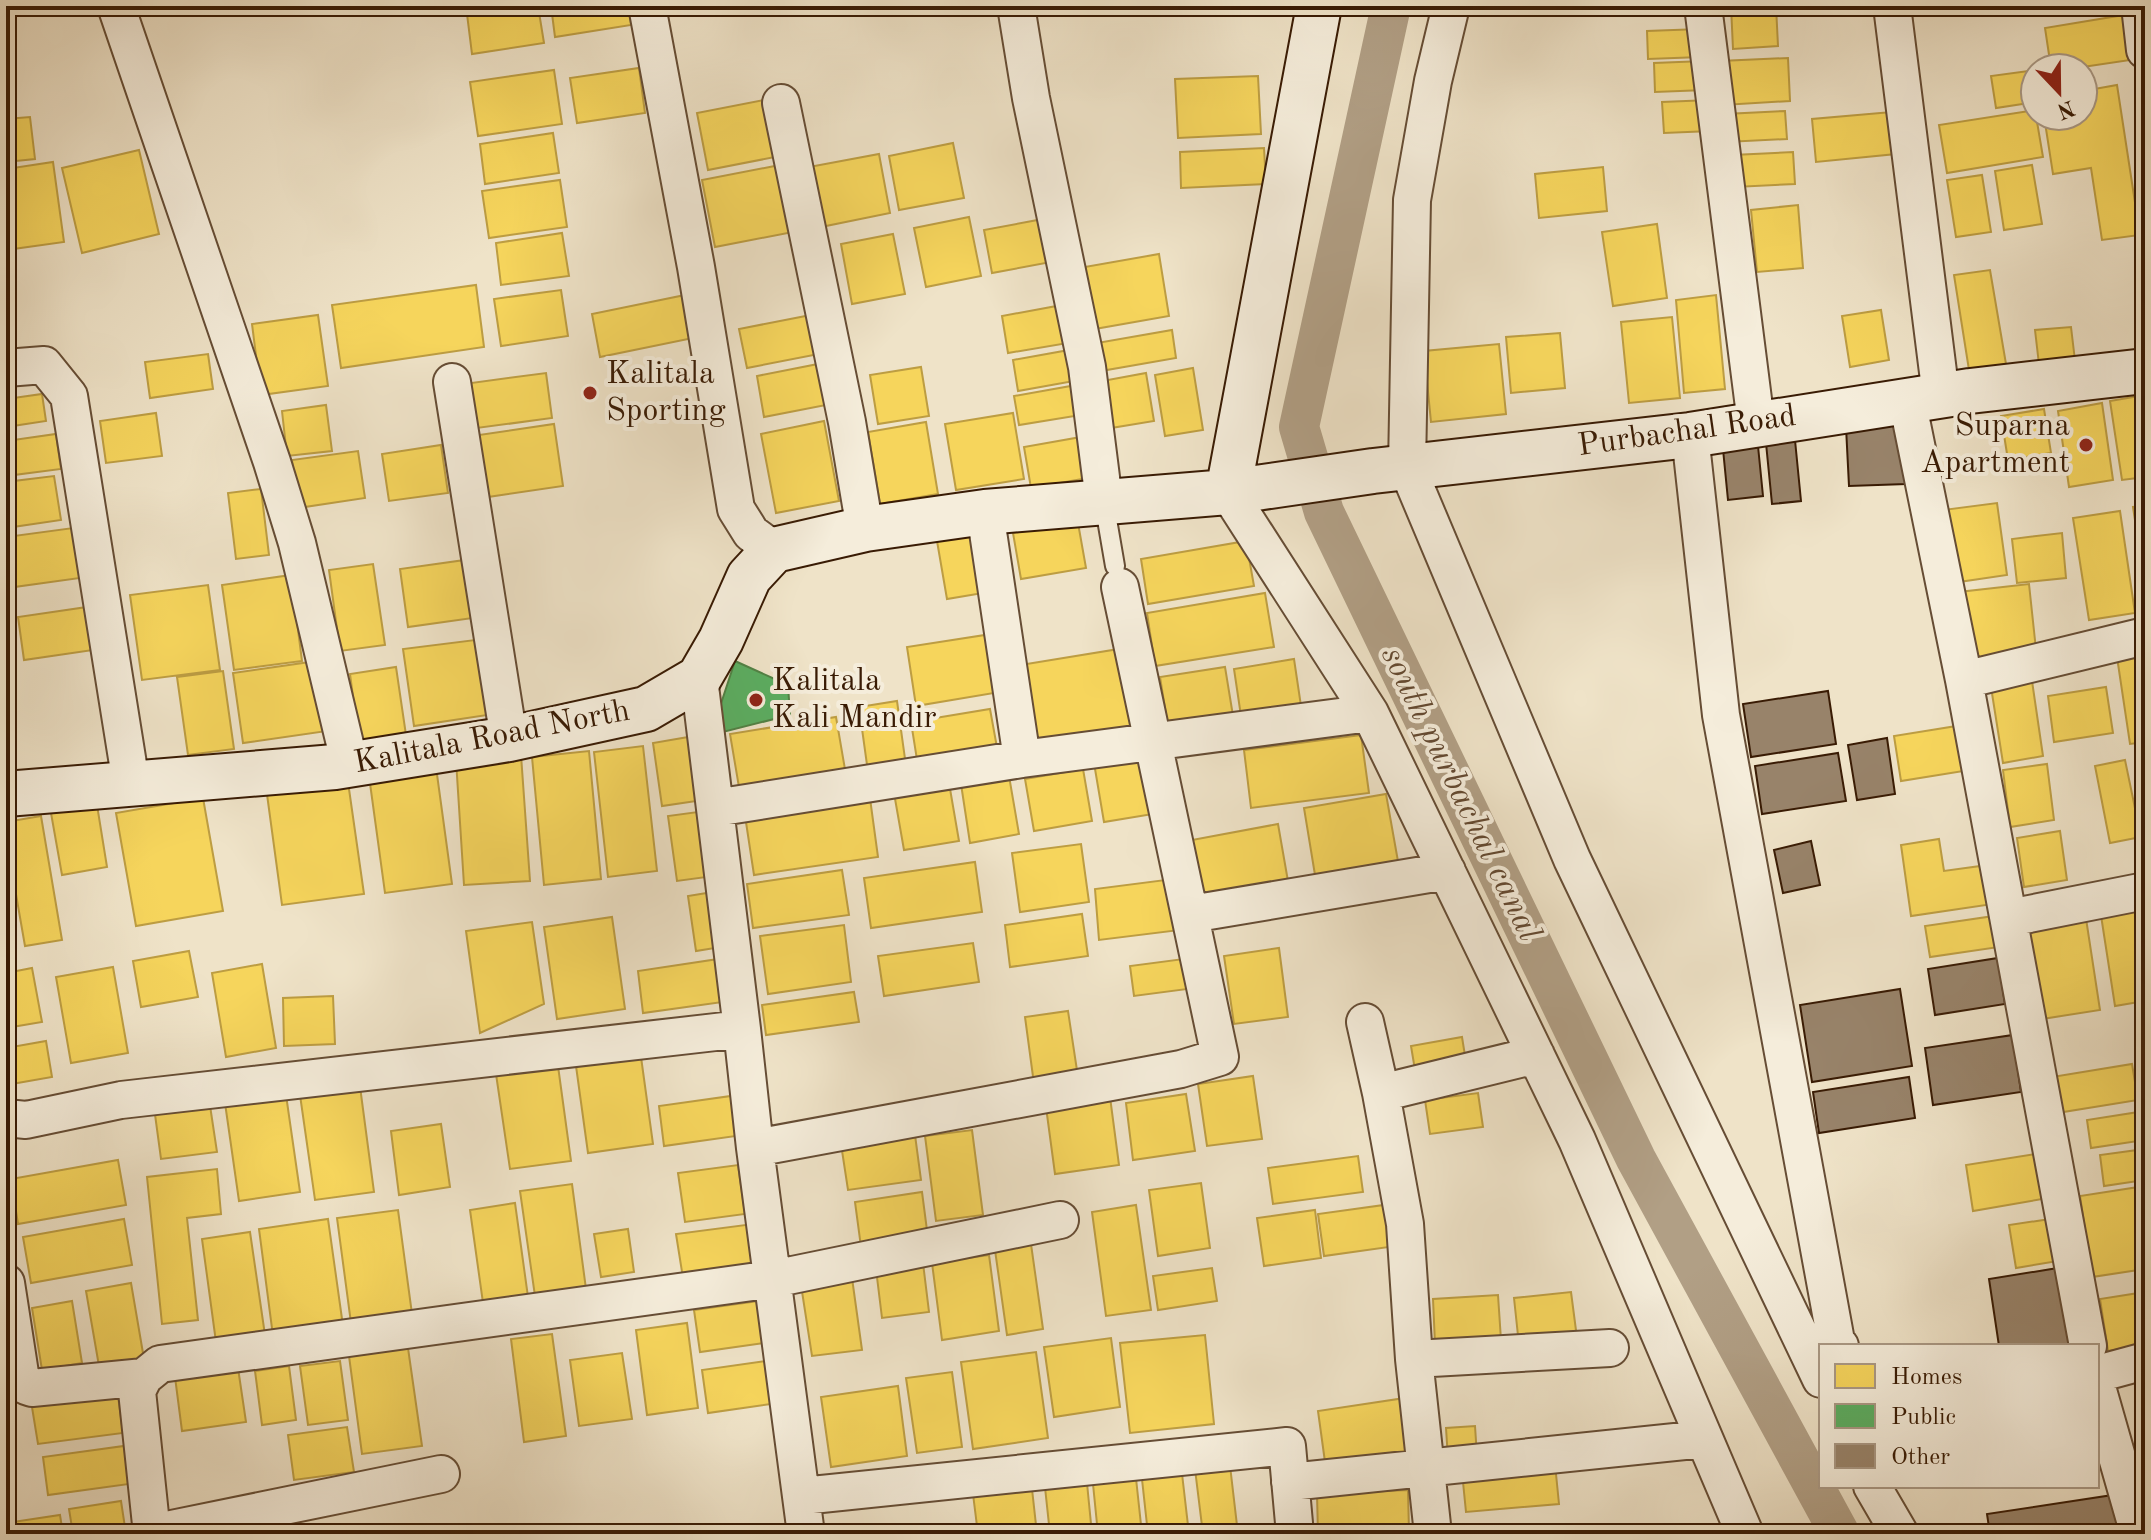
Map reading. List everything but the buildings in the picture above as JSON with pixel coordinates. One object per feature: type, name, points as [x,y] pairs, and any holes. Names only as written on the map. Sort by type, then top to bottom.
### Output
[{"type":"street","points":[[116,6],[297,543],[350,765]]},
{"type":"street","points":[[647,6],[696,267],[736,509],[751,533],[774,550],[865,529],[985,512],[1228,492]]},
{"type":"street","points":[[1016,6],[1031,98],[1087,367],[1104,501]]},
{"type":"street","points":[[1319,6],[1228,492],[1370,713],[1577,1140],[1745,1534]]},
{"type":"street","points":[[1451,6],[1433,81],[1412,200],[1390,469],[1572,859],[1819,1375]]},
{"type":"street","points":[[1703,6],[1756,423]]},
{"type":"street","points":[[1892,6],[1924,398],[1964,680],[2088,1344]]},
{"type":"street","points":[[2140,6],[2145,50]]},
{"type":"street","points":[[781,103],[847,422],[865,529]]},
{"type":"street","points":[[6,368],[44,365],[69,396],[131,783]]},
{"type":"street","name":"Purbachal Road","points":[[1228,492],[1390,469],[1690,435],[1924,398],[2145,371]]},
{"type":"street","points":[[452,382],[509,739]]},
{"type":"street","points":[[1690,435],[1721,715],[1838,1344]]},
{"type":"street","points":[[985,512],[1022,759]]},
{"type":"street","name":"Kalitala Road North","points":[[6,794],[350,765],[509,739],[646,709],[699,678],[721,640],[749,577],[774,550]]},
{"type":"street","points":[[755,1148],[1181,1069],[1220,1057],[1117,576]]},
{"type":"street","points":[[1964,680],[2145,636]]},
{"type":"street","points":[[699,678],[755,1148],[806,1534]]},
{"type":"street","points":[[715,808],[1022,759],[1370,713]]},
{"type":"street","points":[[1191,914],[1447,871]]},
{"type":"street","points":[[2009,918],[2145,891]]},
{"type":"street","points":[[1365,1022],[1405,1224],[1414,1359],[1433,1534]]},
{"type":"street","points":[[6,1118],[26,1120],[121,1100],[742,1029]]},
{"type":"street","points":[[1381,1093],[1536,1055]]},
{"type":"street","points":[[441,1474],[152,1533],[137,1391],[144,1377],[160,1364],[179,1360],[773,1279],[1060,1220]]},
{"type":"street","points":[[6,1283],[21,1380],[26,1386],[32,1388],[144,1377]]},
{"type":"street","points":[[1414,1359],[1610,1348]]},
{"type":"street","points":[[2099,1373],[2145,1361]]},
{"type":"street","points":[[2099,1394],[2139,1534]]},
{"type":"street","points":[[1290,1482],[1704,1439]]},
{"type":"street","points":[[802,1496],[1287,1446],[1295,1534]]},
{"type":"street","points":[[1873,1488],[1900,1534]]},
{"type":"lane","points":[[1104,501],[1117,576]]},
{"type":"waterway","name":"south purbachal canal","points":[[1391,6],[1299,427],[1324,512],[1636,1159],[1840,1534]]},
{"type":"place","name":"Kalitala Sporting","points":[[590,393]]},
{"type":"place","name":"Suparna Apartment","points":[[2086,445]]},
{"type":"place","name":"Kalitala Kali Mandir","points":[[756,700]]}]
